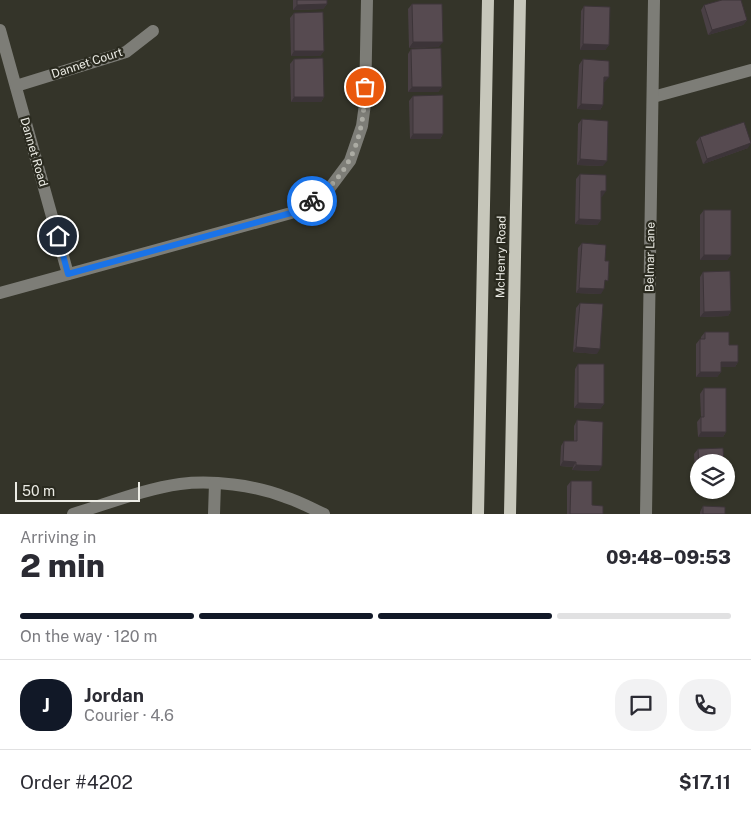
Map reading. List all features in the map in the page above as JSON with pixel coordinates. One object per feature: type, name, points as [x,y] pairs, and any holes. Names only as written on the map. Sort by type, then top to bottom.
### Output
[{"type":"main road","name":"McHenry Road","points":[[478,514],[488,0]]},
{"type":"main road","name":"McHenry Road","points":[[510,514],[520,0]]},
{"type":"street","points":[[0,293],[291,213],[313,201],[329,189],[350,161],[362,126],[367,0]]},
{"type":"street","name":"Belmar Lane","points":[[646,514],[654,0]]},
{"type":"street","name":"Dannet Road","points":[[0,30],[68,274]]},
{"type":"street","name":"Dannet Court","points":[[16,86],[126,52],[153,31]]},
{"type":"street","points":[[653,97],[751,70]]},
{"type":"street","points":[[214,514],[215,483]]},
{"type":"street","points":[[73,514],[156,489],[180,484],[215,483],[246,487],[284,496],[324,514]]},
{"type":"building","points":[[297,0],[327,0],[327,4],[297,5]]},
{"type":"building","points":[[722,0],[741,0],[747,20],[712,30],[704,5]]},
{"type":"building","points":[[412,4],[442,4],[443,42],[413,42]]},
{"type":"building","points":[[584,6],[610,7],[609,45],[583,44]]},
{"type":"building","points":[[323,12],[324,51],[294,51],[294,13]]},
{"type":"building","points":[[441,48],[442,87],[412,87],[411,49]]},
{"type":"building","points":[[323,58],[324,97],[294,97],[294,59]]},
{"type":"building","points":[[583,59],[609,61],[609,77],[604,77],[603,105],[581,104]]},
{"type":"building","points":[[443,95],[443,134],[413,134],[413,96]]},
{"type":"building","points":[[582,119],[608,121],[607,161],[580,159]]},
{"type":"building","points":[[744,122],[751,143],[707,159],[700,137]]},
{"type":"building","points":[[580,174],[606,175],[606,191],[601,191],[601,220],[579,219]]},
{"type":"building","points":[[704,210],[731,210],[731,255],[704,255]]},
{"type":"building","points":[[582,243],[606,245],[605,261],[609,261],[608,281],[605,280],[604,289],[579,288]]},
{"type":"building","points":[[730,271],[731,311],[704,312],[703,272]]},
{"type":"building","points":[[580,303],[603,304],[600,349],[576,347]]},
{"type":"building","points":[[705,332],[729,332],[729,345],[738,345],[738,362],[721,362],[721,372],[700,372],[700,339],[705,339]]},
{"type":"building","points":[[578,364],[604,364],[604,404],[578,403]]},
{"type":"building","points":[[704,388],[726,388],[726,432],[701,432],[701,417],[704,417]]},
{"type":"building","points":[[577,420],[603,422],[602,466],[576,465],[576,462],[563,461],[564,441],[577,441]]},
{"type":"building","points":[[723,448],[723,454],[698,454],[698,449]]},
{"type":"building","points":[[571,481],[592,481],[592,505],[603,506],[603,514],[570,514]]},
{"type":"building","points":[[703,506],[725,507],[725,514],[703,514]]},
{"type":"way so far","points":[[312,201],[329,189],[350,161],[362,126],[365,87]]},
{"type":"route","points":[[58,236],[68,274],[291,213],[312,201]]}]
